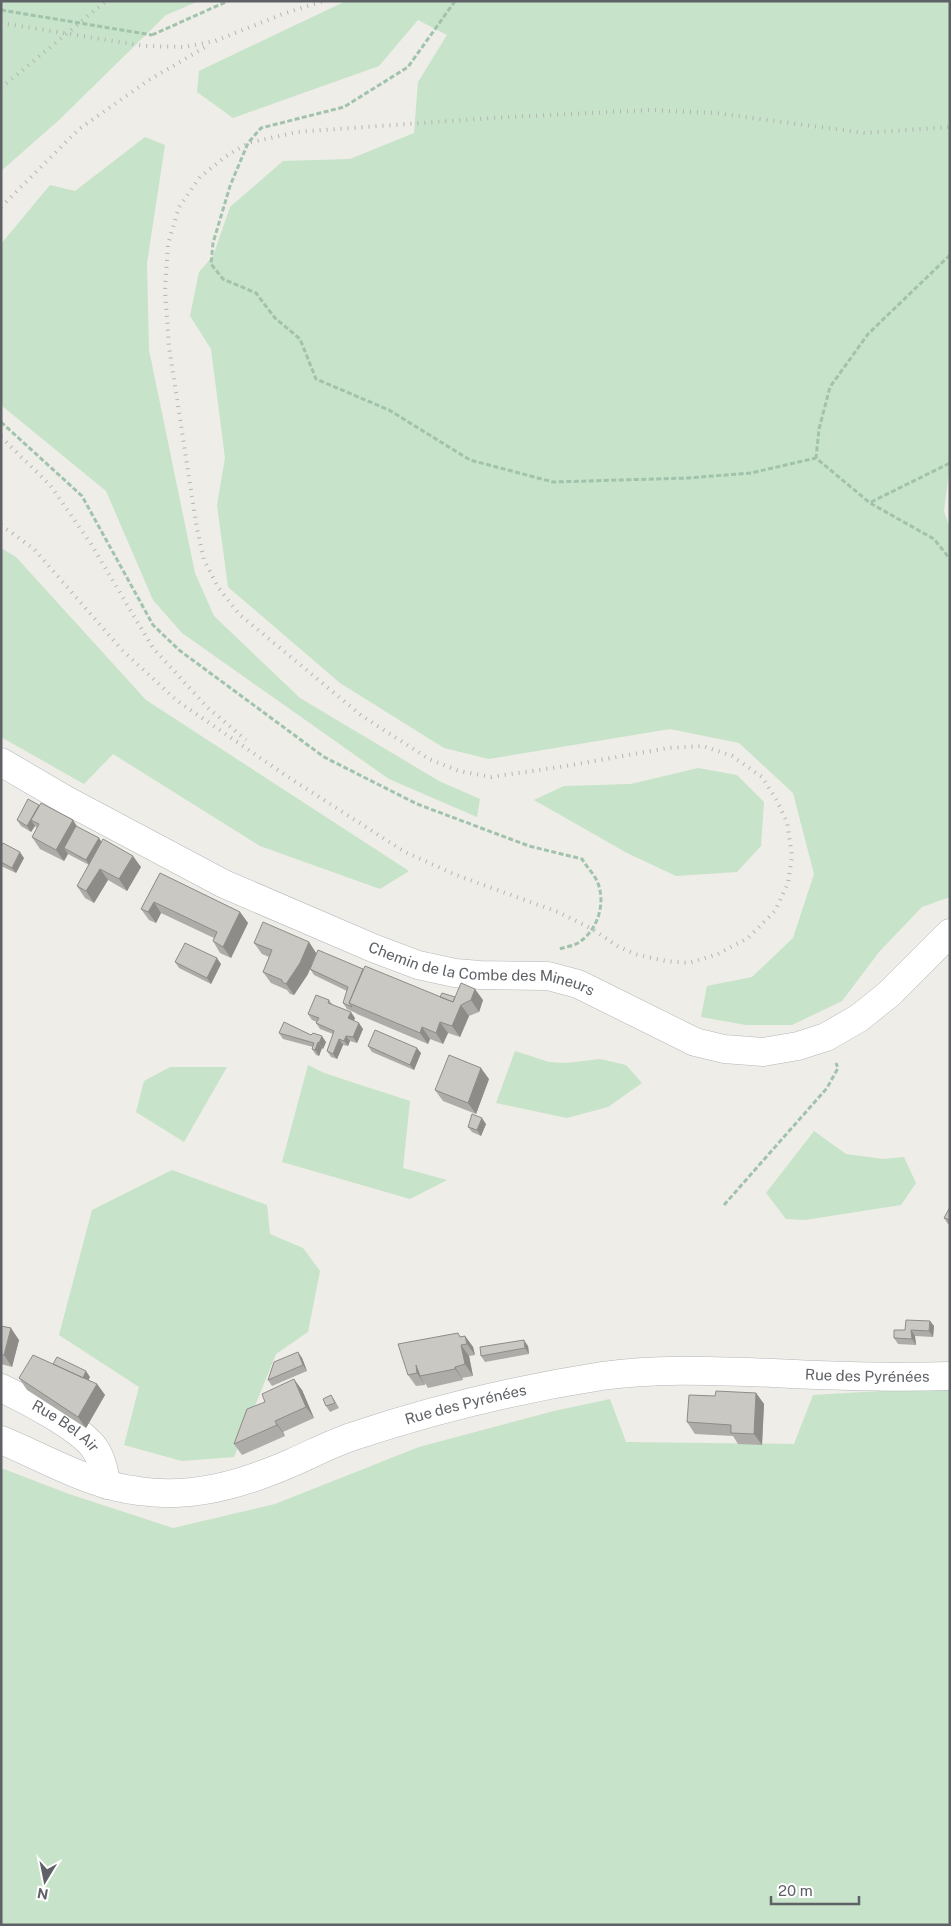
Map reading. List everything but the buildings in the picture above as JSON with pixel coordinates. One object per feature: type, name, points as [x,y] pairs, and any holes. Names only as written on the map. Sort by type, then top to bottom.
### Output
[{"type":"street","name":"Chemin de la Combe des Mineurs","points":[[1,762],[66,800],[224,884],[373,948],[418,965],[455,973],[548,976],[578,984],[695,1042],[724,1049],[763,1052],[798,1046],[826,1037],[859,1018],[889,994],[950,933]]},
{"type":"street","name":"Rue des Pyrénées","points":[[1,1440],[67,1470],[107,1485],[139,1492],[173,1493],[214,1489],[248,1480],[341,1440],[434,1411],[560,1383],[605,1376],[649,1371],[698,1370],[857,1376],[950,1376]]},
{"type":"street","name":"Rue Bel Air","points":[[1,1388],[32,1402],[77,1432],[94,1447],[103,1467],[107,1485]]},
{"type":"path","points":[[1,10],[152,35],[228,1]]},
{"type":"path","points":[[454,1],[408,67],[344,107],[261,128],[248,142],[230,186],[213,243],[211,264],[223,279],[256,293],[275,318],[300,339],[316,379],[390,410],[470,460],[553,482],[688,478],[742,474],[816,458]]},
{"type":"path","points":[[816,458],[819,429],[830,387],[868,334],[950,255]]},
{"type":"path","points":[[1,422],[82,496],[153,625],[179,650],[332,761],[416,804],[529,846],[582,859],[597,880],[601,902],[600,916],[592,929],[578,942],[555,950],[529,975]]},
{"type":"path","points":[[816,458],[870,502],[934,539],[950,559]]},
{"type":"path","points":[[870,502],[950,463]]},
{"type":"path","points":[[724,1205],[827,1088],[838,1068],[826,1037]]},
{"type":"green space","points":[[1,1],[199,1],[166,15],[59,120],[1,171]]},
{"type":"green space","points":[[346,1],[950,1],[950,464],[944,511],[950,529],[950,897],[922,907],[879,952],[842,1001],[792,1025],[746,1025],[701,1017],[707,986],[752,977],[793,938],[814,874],[793,793],[739,743],[670,729],[489,759],[444,748],[340,683],[228,587],[217,505],[225,458],[211,349],[190,316],[199,272],[213,256],[230,207],[283,161],[350,159],[414,133],[418,82],[447,35],[418,20],[379,66],[233,118],[197,92],[199,71]]},
{"type":"green space","points":[[145,137],[165,145],[147,263],[149,350],[195,573],[214,616],[300,698],[439,781],[480,799],[477,817],[389,779],[182,633],[153,600],[106,491],[1,405],[1,244],[50,185],[75,191]]},
{"type":"green space","points":[[1,548],[16,557],[146,700],[409,871],[380,889],[260,846],[113,754],[84,784],[1,737]]},
{"type":"green space","points":[[698,768],[737,775],[764,802],[761,846],[737,872],[676,876],[627,853],[534,800],[564,786],[631,784]]},
{"type":"green space","points":[[515,1051],[549,1062],[566,1063],[600,1059],[626,1065],[642,1083],[608,1107],[567,1118],[496,1103]]},
{"type":"green space","points":[[308,1065],[324,1073],[410,1101],[403,1168],[447,1180],[410,1199],[282,1162]]},
{"type":"green space","points":[[170,1067],[227,1067],[184,1142],[136,1112],[144,1081]]},
{"type":"green space","points":[[814,1131],[846,1154],[883,1159],[904,1157],[916,1183],[901,1205],[805,1220],[786,1219],[766,1193]]},
{"type":"green space","points":[[172,1170],[267,1205],[270,1234],[303,1248],[320,1271],[308,1332],[276,1354],[234,1457],[182,1461],[124,1445],[139,1387],[59,1335],[92,1210]]},
{"type":"green space","points":[[950,1387],[950,1925],[1,1925],[1,1468],[69,1494],[173,1528],[275,1504],[419,1447],[554,1411],[610,1399],[626,1442],[794,1444],[813,1395]]},
{"type":"railway","points":[[1,88],[106,1]]},
{"type":"railway","points":[[1,23],[145,46],[184,47],[215,41],[283,14],[323,1]]},
{"type":"railway","points":[[1,207],[79,129],[149,80],[207,46]]},
{"type":"railway","points":[[1,525],[34,549],[122,650],[176,700],[288,777],[405,852],[456,875],[558,912],[592,929],[619,947],[638,955],[666,961],[689,963],[718,954],[748,938],[775,911],[788,883],[792,856],[787,822],[776,799],[762,777],[732,756],[703,746],[668,748],[491,777],[459,771],[429,759],[362,716],[239,614],[218,587],[204,560],[197,529],[169,347],[165,290],[168,244],[179,207],[200,177],[225,157],[248,143],[297,132],[490,118],[650,110],[715,113],[865,133],[950,127]]},
{"type":"railway","points":[[1,437],[50,485],[91,544],[153,648],[207,707],[246,740]]}]
